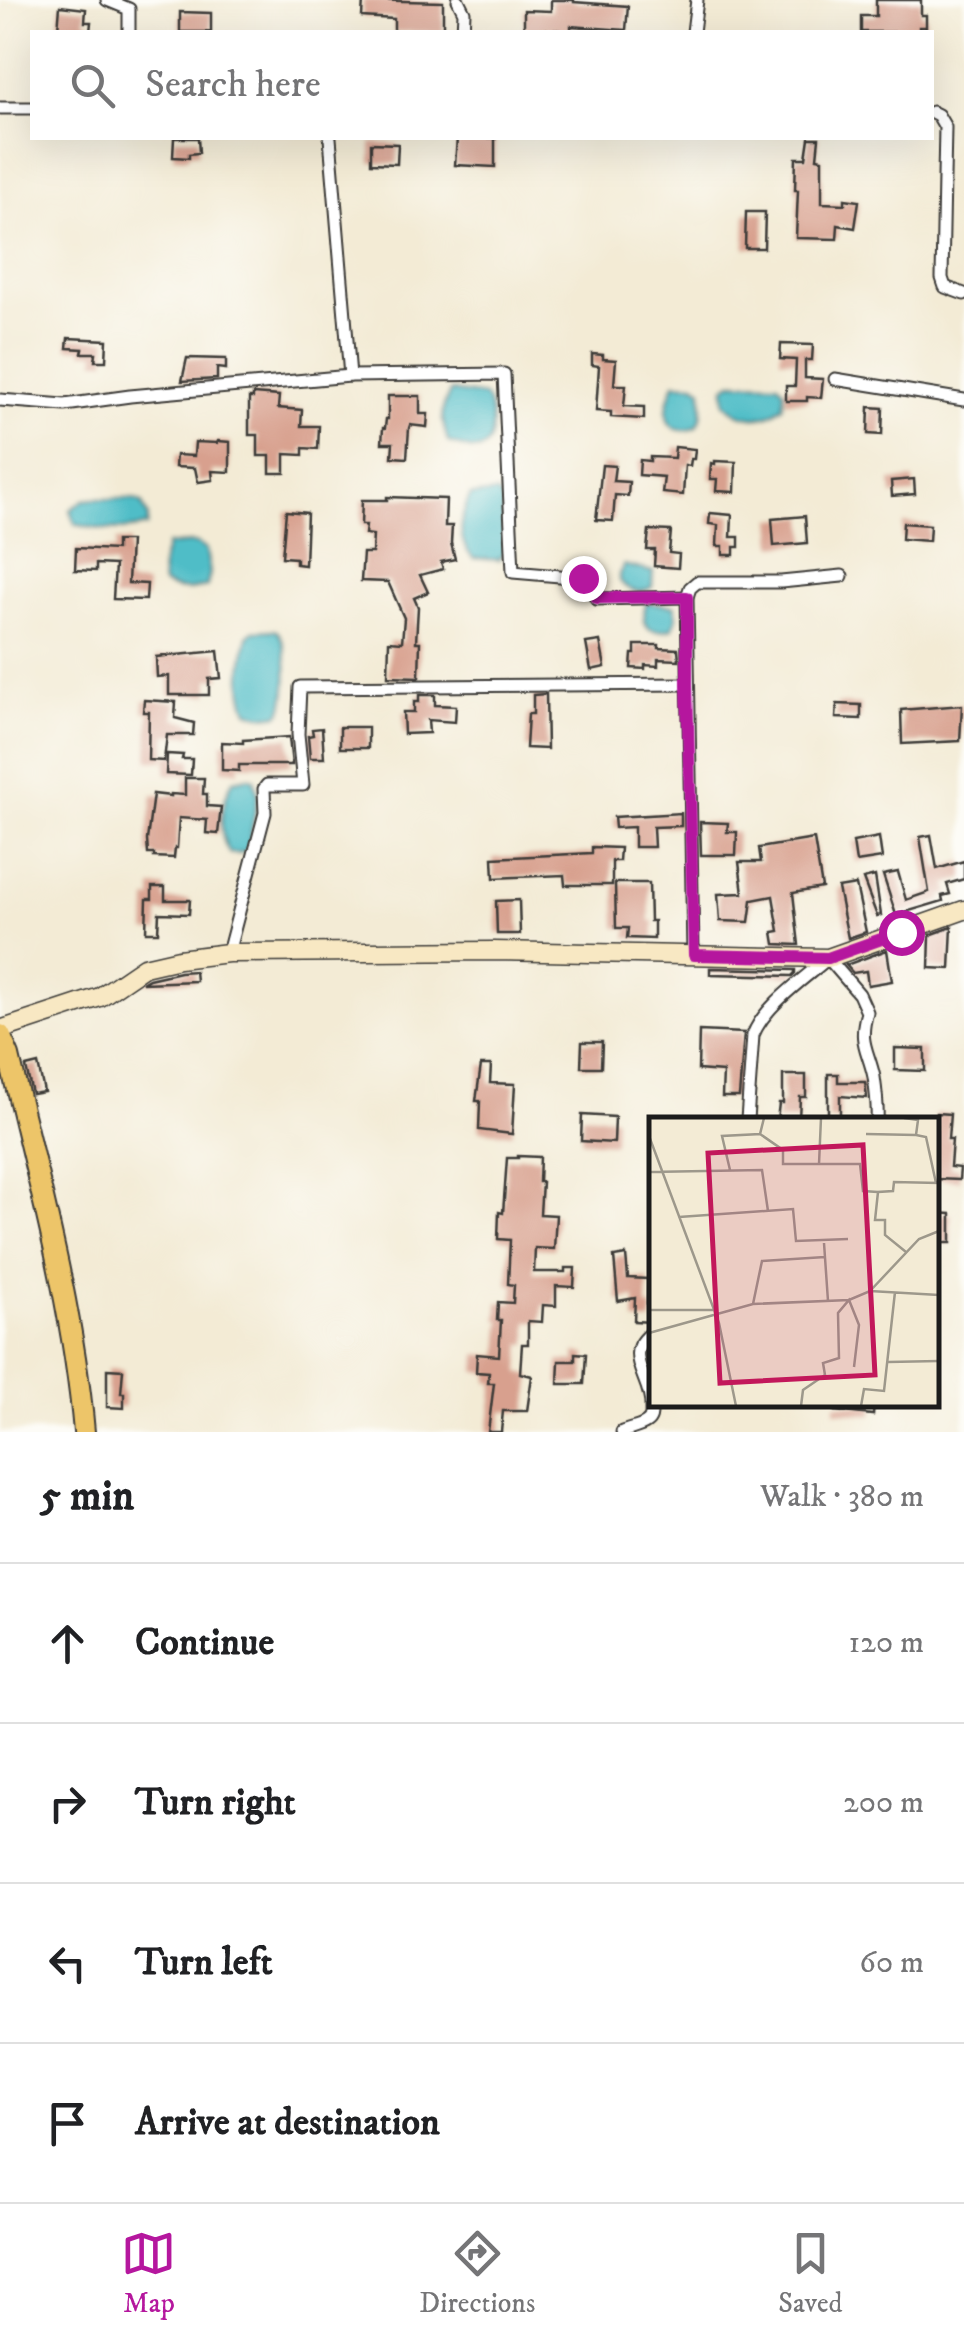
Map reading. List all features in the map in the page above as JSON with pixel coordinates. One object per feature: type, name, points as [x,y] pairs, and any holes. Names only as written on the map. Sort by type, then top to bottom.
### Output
[{"type":"main road","points":[[0,1032],[58,1262],[80,1376],[84,1432]]},
{"type":"street","points":[[106,0],[129,9],[128,30]]},
{"type":"street","points":[[458,0],[464,12],[463,30]]},
{"type":"street","points":[[693,30],[697,0]]},
{"type":"street","points":[[0,108],[30,108]]},
{"type":"street","points":[[934,113],[944,127],[942,278],[945,287],[964,294]]},
{"type":"street","points":[[330,140],[350,376]]},
{"type":"street","points":[[0,400],[65,405],[350,376],[504,374],[513,572],[583,578],[597,598],[687,597]]},
{"type":"street","points":[[834,379],[964,400]]},
{"type":"street","points":[[694,955],[687,684],[690,588],[698,582],[782,582],[842,576]]},
{"type":"street","points":[[228,953],[265,814],[264,789],[267,785],[303,785],[298,734],[300,687],[687,684]]},
{"type":"street","points":[[748,1117],[753,1034],[771,1008],[828,958],[962,909]]},
{"type":"street","points":[[0,1032],[100,997],[144,967],[228,953],[493,950],[828,958],[859,994],[867,1012],[862,1030],[874,1074],[877,1117]]},
{"type":"street","points":[[649,1334],[641,1340],[637,1352],[649,1388]]},
{"type":"street","points":[[622,1432],[645,1424],[651,1407]]},
{"type":"water","points":[[732,382],[778,383],[784,390],[783,406],[761,417],[739,413],[725,403],[725,387]]},
{"type":"water","points":[[675,383],[695,384],[702,389],[701,419],[689,430],[677,429],[668,420]]},
{"type":"water","points":[[451,391],[484,396],[487,401],[491,432],[481,449],[448,442],[442,416]]},
{"type":"water","points":[[496,493],[502,499],[504,552],[499,560],[473,558],[462,536],[467,504],[470,496]]},
{"type":"water","points":[[92,499],[141,502],[148,517],[147,526],[111,530],[75,524],[70,510]]},
{"type":"water","points":[[191,543],[206,550],[210,573],[207,586],[185,590],[163,584],[162,564],[167,545]]},
{"type":"water","points":[[624,565],[653,572],[652,587],[639,591],[619,581]]},
{"type":"water","points":[[646,603],[675,606],[673,628],[648,628],[644,618]]},
{"type":"water","points":[[253,631],[277,631],[281,638],[286,671],[281,713],[268,716],[248,711],[242,674],[248,636]]},
{"type":"water","points":[[254,779],[258,795],[249,844],[245,852],[229,853],[223,835],[223,807],[233,780]]},
{"type":"building","points":[[363,0],[443,2],[443,30],[394,30],[394,19],[362,17]]},
{"type":"building","points":[[551,0],[628,6],[626,30],[571,26],[571,30],[524,30],[524,10],[551,11]]},
{"type":"building","points":[[876,0],[921,0],[926,27],[861,30],[861,16],[876,16]]},
{"type":"building","points":[[60,6],[86,9],[85,22],[91,22],[90,30],[58,30]]},
{"type":"building","points":[[180,12],[211,13],[211,30],[180,30]]},
{"type":"building","points":[[174,140],[198,140],[199,153],[189,154],[189,158],[173,157]]},
{"type":"building","points":[[457,140],[495,140],[495,167],[455,165]]},
{"type":"building","points":[[809,140],[819,140],[822,203],[859,201],[855,228],[838,225],[837,239],[796,238],[796,158],[806,158]]},
{"type":"building","points":[[371,143],[398,144],[397,164],[371,163]]},
{"type":"building","points":[[746,212],[765,212],[764,248],[745,248]]},
{"type":"building","points":[[68,338],[107,340],[106,361],[95,361],[96,353],[67,348]]},
{"type":"building","points":[[781,344],[813,345],[812,360],[805,360],[805,378],[823,379],[821,398],[786,401],[786,386],[795,386],[796,360],[780,359]]},
{"type":"building","points":[[592,354],[616,360],[614,385],[626,385],[624,406],[644,407],[644,419],[611,417],[611,412],[596,411],[599,366],[592,365]]},
{"type":"building","points":[[187,358],[226,359],[226,369],[217,368],[217,379],[182,381]]},
{"type":"building","points":[[253,394],[279,396],[278,408],[302,410],[301,426],[319,426],[318,449],[303,448],[303,455],[285,454],[285,473],[270,473],[270,456],[258,456],[258,435],[249,435],[249,398]]},
{"type":"building","points":[[388,396],[420,396],[420,414],[428,414],[427,427],[410,425],[407,458],[392,457],[393,443],[382,443]]},
{"type":"building","points":[[869,407],[883,408],[882,435],[868,434]]},
{"type":"building","points":[[195,442],[230,442],[230,472],[212,471],[213,480],[198,482],[195,468],[175,467],[176,455],[194,456]]},
{"type":"building","points":[[675,447],[695,449],[690,466],[685,465],[683,495],[662,493],[664,477],[639,475],[640,460],[674,458]]},
{"type":"building","points":[[736,462],[735,492],[716,491],[717,479],[710,479],[711,463]]},
{"type":"building","points":[[602,465],[615,466],[613,481],[629,482],[628,496],[615,495],[613,521],[596,520]]},
{"type":"building","points":[[914,479],[915,494],[892,496],[891,481]]},
{"type":"building","points":[[446,499],[445,526],[452,526],[455,559],[441,562],[443,569],[420,575],[428,592],[414,598],[418,607],[419,677],[388,676],[389,641],[402,642],[404,618],[388,582],[361,581],[363,553],[372,553],[373,535],[365,534],[366,525],[361,525],[362,500]]},
{"type":"building","points":[[286,511],[307,513],[305,565],[296,564],[296,558],[282,557]]},
{"type":"building","points":[[710,513],[732,515],[731,537],[739,537],[734,555],[723,555],[723,546],[717,546],[718,525],[709,524]]},
{"type":"building","points":[[805,516],[807,543],[774,546],[772,519]]},
{"type":"building","points":[[903,523],[930,525],[929,541],[902,539]]},
{"type":"building","points":[[649,530],[671,531],[669,553],[679,554],[678,568],[654,566],[655,550],[647,550]]},
{"type":"building","points":[[116,541],[130,541],[128,583],[147,584],[146,600],[113,599],[115,565],[96,564],[96,571],[75,570],[76,548],[116,550]]},
{"type":"building","points":[[600,641],[605,667],[591,670],[586,643]]},
{"type":"building","points":[[635,645],[678,649],[679,660],[658,659],[658,666],[631,668]]},
{"type":"building","points":[[218,651],[221,678],[209,679],[209,695],[169,695],[169,676],[157,677],[156,657]]},
{"type":"building","points":[[546,694],[547,749],[526,748],[533,695]]},
{"type":"building","points":[[419,695],[435,695],[435,705],[456,706],[455,722],[428,720],[429,733],[404,734],[403,712],[414,712]]},
{"type":"building","points":[[144,700],[176,702],[175,718],[194,723],[193,735],[167,735],[164,761],[148,760],[149,712],[143,712]]},
{"type":"building","points":[[837,704],[861,705],[861,719],[836,718]]},
{"type":"building","points":[[962,705],[960,741],[902,744],[901,710]]},
{"type":"building","points":[[340,727],[368,727],[368,748],[340,748]]},
{"type":"building","points":[[322,728],[324,758],[310,758],[308,736],[313,735],[312,729]]},
{"type":"building","points":[[289,737],[292,765],[239,765],[239,771],[222,770],[222,742]]},
{"type":"building","points":[[167,754],[192,759],[191,775],[166,774]]},
{"type":"building","points":[[185,778],[204,778],[207,806],[221,807],[218,834],[206,833],[207,820],[179,818],[174,858],[154,857],[148,854],[147,840],[153,794],[185,795]]},
{"type":"building","points":[[681,813],[681,826],[653,827],[654,847],[634,847],[634,827],[615,828],[614,817]]},
{"type":"building","points":[[700,822],[728,823],[727,832],[737,832],[736,855],[701,855]]},
{"type":"building","points":[[931,835],[937,869],[964,861],[964,879],[947,884],[950,894],[942,896],[943,901],[896,915],[883,875],[898,872],[906,900],[929,892],[920,837]]},
{"type":"building","points":[[879,837],[882,858],[856,862],[853,842]]},
{"type":"building","points":[[814,839],[822,888],[793,893],[799,945],[775,944],[773,932],[779,931],[773,896],[752,900],[749,922],[720,921],[718,894],[743,893],[739,862],[761,862],[759,848]]},
{"type":"building","points":[[592,847],[620,848],[619,861],[612,861],[612,885],[565,885],[564,875],[494,878],[493,858],[592,853]]},
{"type":"building","points":[[875,876],[881,915],[877,916],[863,879]]},
{"type":"building","points":[[615,883],[649,883],[654,939],[627,938],[628,928],[616,928]]},
{"type":"building","points":[[856,885],[866,932],[848,938],[838,888]]},
{"type":"building","points":[[152,887],[165,887],[165,900],[190,900],[189,914],[159,913],[158,932],[146,932],[147,899],[152,899]]},
{"type":"building","points":[[519,900],[520,934],[497,934],[496,901]]},
{"type":"building","points":[[952,927],[950,969],[929,968],[930,935]]},
{"type":"building","points":[[887,950],[892,981],[868,985],[866,971],[853,973],[846,965]]},
{"type":"building","points":[[710,968],[795,970],[795,973],[710,974]]},
{"type":"building","points":[[195,971],[196,981],[142,983],[149,979]]},
{"type":"building","points":[[699,1031],[744,1033],[739,1097],[722,1097],[723,1072],[698,1070]]},
{"type":"building","points":[[582,1042],[602,1042],[601,1067],[581,1067]]},
{"type":"building","points":[[895,1048],[925,1049],[925,1071],[895,1070]]},
{"type":"building","points":[[38,1064],[44,1092],[32,1094],[26,1067]]},
{"type":"building","points":[[481,1065],[491,1065],[490,1083],[515,1084],[512,1134],[479,1130],[480,1101],[476,1101]]},
{"type":"building","points":[[828,1074],[838,1074],[838,1082],[865,1082],[867,1098],[840,1096],[840,1117],[828,1117]]},
{"type":"building","points":[[783,1075],[806,1075],[806,1097],[800,1097],[799,1117],[777,1117],[779,1103],[783,1103]]},
{"type":"building","points":[[936,1113],[950,1114],[950,1167],[960,1168],[959,1180],[939,1179]]},
{"type":"building","points":[[582,1115],[615,1117],[614,1143],[581,1141]]},
{"type":"building","points":[[540,1157],[540,1214],[556,1215],[554,1249],[535,1248],[534,1272],[565,1272],[565,1268],[575,1268],[574,1287],[556,1286],[556,1306],[543,1305],[542,1322],[528,1321],[528,1344],[522,1344],[520,1373],[532,1376],[527,1411],[503,1411],[501,1432],[488,1432],[494,1383],[488,1383],[489,1373],[476,1372],[477,1354],[499,1356],[498,1302],[513,1303],[514,1285],[508,1284],[510,1240],[498,1239],[507,1158]]},
{"type":"building","points":[[939,1213],[951,1214],[951,1243],[939,1243]]},
{"type":"building","points":[[626,1255],[628,1278],[648,1279],[649,1322],[634,1321],[635,1298],[618,1301],[614,1257]]},
{"type":"building","points":[[575,1353],[586,1354],[584,1384],[558,1384],[559,1361],[575,1361]]},
{"type":"building","points":[[107,1369],[123,1370],[124,1408],[107,1407]]},
{"type":"building","points":[[835,1407],[874,1407],[873,1415],[835,1411]]},
{"type":"route","points":[[583,578],[597,598],[687,597],[694,955],[828,958],[901,932]]}]
